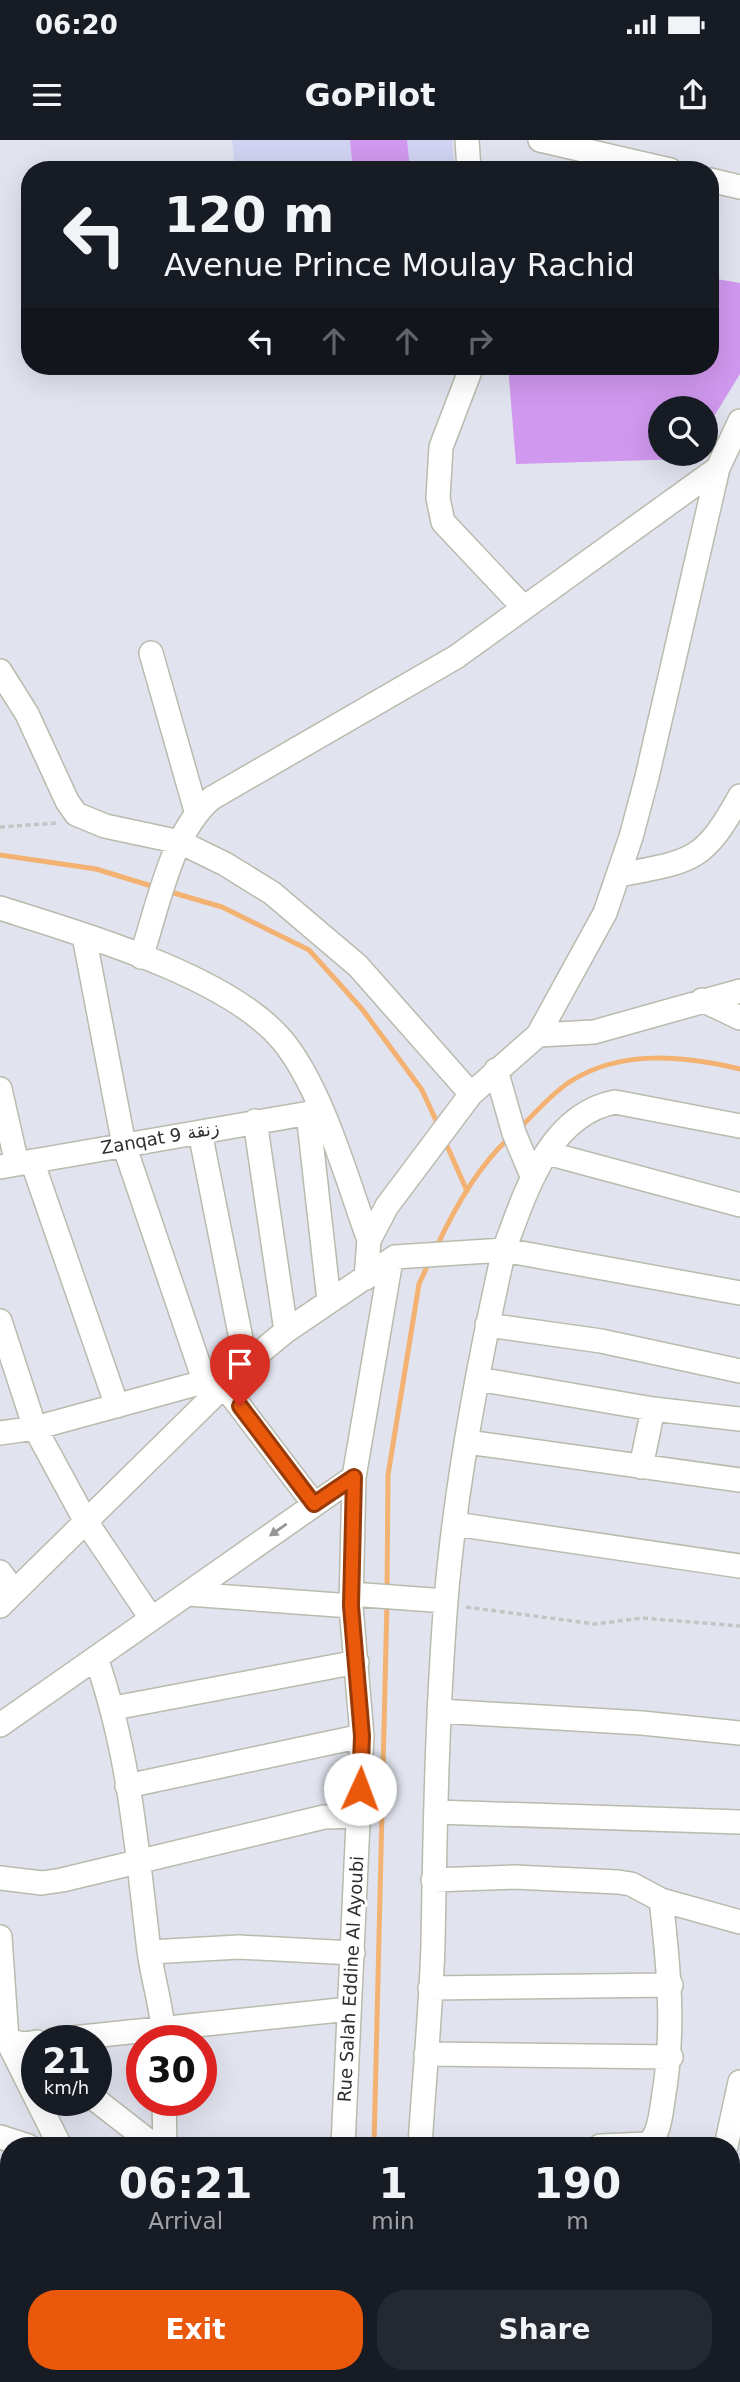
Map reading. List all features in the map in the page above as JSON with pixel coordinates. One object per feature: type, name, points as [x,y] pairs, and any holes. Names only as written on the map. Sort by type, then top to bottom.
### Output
[{"type":"street","points":[[467,140],[468,161]]},
{"type":"street","points":[[540,140],[633,150],[653,161]]},
{"type":"street","points":[[719,182],[740,187]]},
{"type":"street","points":[[469,375],[441,447],[438,498],[443,522],[524,608]]},
{"type":"street","points":[[366,1278],[369,1240],[387,1206],[471,1094],[500,1081],[538,1035],[605,914],[648,777],[718,468],[740,421]]},
{"type":"street","points":[[141,957],[176,852],[196,811],[212,798],[456,657],[718,468]]},
{"type":"street","points":[[151,653],[196,811]]},
{"type":"street","points":[[0,671],[27,714],[67,801],[76,814],[176,852],[225,864],[272,893],[312,924],[358,966],[471,1094]]},
{"type":"street","points":[[619,875],[675,864],[699,853],[719,834],[740,796]]},
{"type":"street","points":[[0,908],[200,979],[252,1012],[282,1040],[304,1075],[314,1112],[369,1240]]},
{"type":"street","points":[[84,936],[124,1145],[215,1385],[314,1504]]},
{"type":"street","points":[[538,1035],[594,1032],[740,991]]},
{"type":"street","points":[[702,1000],[740,1018]]},
{"type":"street","points":[[500,1081],[514,1133],[532,1176]]},
{"type":"street","points":[[0,1089],[16,1164],[117,1406]]},
{"type":"street","points":[[421,2137],[430,1988],[439,1711],[446,1603],[467,1442],[487,1325],[504,1250],[532,1176],[547,1153],[581,1115],[598,1106],[615,1102],[740,1126]]},
{"type":"street","points":[[314,1112],[329,1301]]},
{"type":"street","name":"Zanqat 9 زنقة","points":[[16,1164],[314,1112]]},
{"type":"street","points":[[254,1121],[286,1331]]},
{"type":"street","points":[[200,1132],[246,1364]]},
{"type":"street","points":[[547,1153],[740,1205]]},
{"type":"street","points":[[7,1599],[215,1385],[286,1331],[393,1258],[504,1250],[740,1293]]},
{"type":"street","name":"Rue Salah Eddine Al Ayoubi","points":[[343,2137],[362,1736],[351,1600],[354,1477],[393,1258]]},
{"type":"street","points":[[0,1321],[34,1428],[85,1520],[151,1618]]},
{"type":"street","points":[[487,1325],[601,1341],[740,1371]]},
{"type":"street","points":[[478,1379],[653,1409],[740,1419]]},
{"type":"street","points":[[0,1433],[34,1428],[117,1406],[215,1385]]},
{"type":"street","points":[[642,1467],[653,1409]]},
{"type":"street","points":[[467,1442],[740,1479]]},
{"type":"street","points":[[0,1725],[354,1477]]},
{"type":"street","points":[[455,1524],[740,1566]]},
{"type":"street","points":[[0,1572],[7,1599]]},
{"type":"street","points":[[188,1594],[351,1600],[377,1595],[422,1598],[446,1603]]},
{"type":"street","points":[[96,1658],[114,1708],[141,1863],[150,1952],[162,2025]]},
{"type":"street","points":[[114,1708],[357,1662]]},
{"type":"street","points":[[439,1711],[642,1723],[740,1733]]},
{"type":"street","points":[[127,1786],[362,1736]]},
{"type":"street","points":[[436,1812],[740,1822]]},
{"type":"street","points":[[0,1878],[42,1883],[141,1863],[324,1816],[360,1816]]},
{"type":"street","points":[[433,1880],[514,1877],[618,1882],[631,1884],[661,1900],[740,1922]]},
{"type":"street","points":[[653,2137],[660,2119],[671,2057],[671,1985],[661,1900]]},
{"type":"street","points":[[0,1937],[21,2044]]},
{"type":"street","points":[[150,1952],[239,1947],[353,1953]]},
{"type":"street","points":[[430,1988],[671,1985]]},
{"type":"street","points":[[217,2027],[349,2009]]},
{"type":"street","points":[[426,2054],[671,2057]]},
{"type":"street","points":[[728,2137],[740,2082]]},
{"type":"street","points":[[112,2112],[143,2137]]},
{"type":"street","points":[[45,2116],[56,2137]]},
{"type":"street","points":[[164,2116],[165,2137]]},
{"type":"path","points":[[0,827],[89,821]]},
{"type":"path","points":[[446,1603],[595,1624],[642,1618],[740,1626]]},
{"type":"shaded area","points":[[232,140],[452,140],[454,161],[234,161]]},
{"type":"shaded area","points":[[350,140],[407,140],[409,161],[352,161]]},
{"type":"shaded area","points":[[719,279],[740,283],[740,374],[718,410],[718,396],[648,396],[648,460],[516,464],[509,375],[719,375]]},
{"type":"waterway","points":[[0,855],[96,869],[158,888]]},
{"type":"waterway","points":[[167,891],[222,907],[309,950],[362,1009],[422,1090],[439,1127]]},
{"type":"waterway","points":[[519,1129],[571,1081],[611,1064],[654,1058],[697,1061],[740,1069]]},
{"type":"waterway","points":[[436,1248],[467,1189],[497,1149],[509,1138]]},
{"type":"waterway","points":[[444,1139],[467,1191]]},
{"type":"waterway","points":[[387,1592],[388,1475],[419,1284],[430,1260]]},
{"type":"waterway","points":[[374,2137],[387,1602]]},
{"type":"route","points":[[240,1406],[314,1504],[354,1477],[351,1606],[362,1736],[360,1789]]}]
